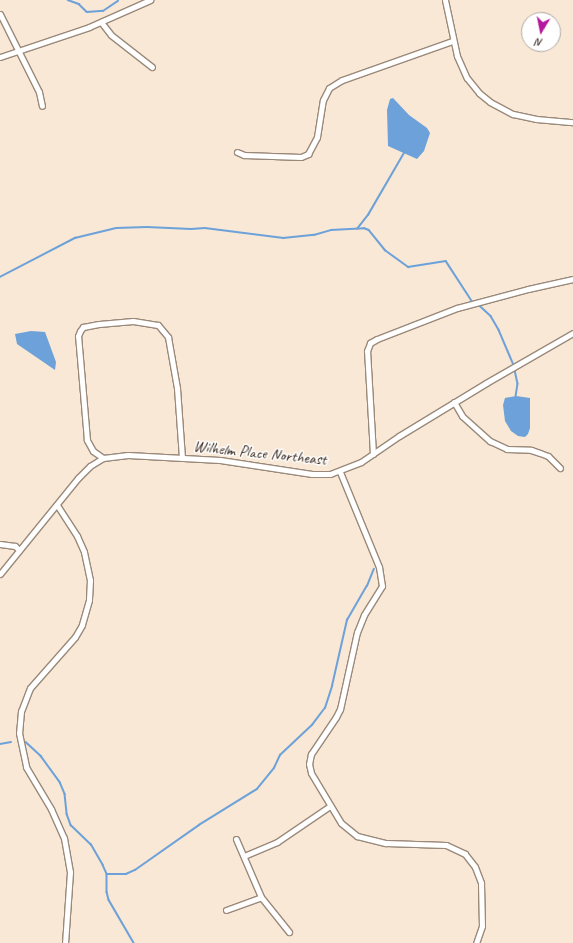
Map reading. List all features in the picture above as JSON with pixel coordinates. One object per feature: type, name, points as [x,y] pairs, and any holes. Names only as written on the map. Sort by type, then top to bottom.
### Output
[{"type":"street","points":[[0,57],[102,22],[150,0]]},
{"type":"street","points":[[445,0],[452,40],[459,61],[467,78],[479,93],[490,102],[521,116],[573,122]]},
{"type":"street","points":[[0,14],[20,51],[39,92],[42,106]]},
{"type":"street","points":[[102,22],[111,35],[152,67]]},
{"type":"street","points":[[237,152],[244,155],[301,158],[308,154],[317,137],[323,100],[329,88],[342,80],[452,40]]},
{"type":"street","points":[[373,454],[368,359],[368,348],[370,343],[457,308],[528,289],[573,279]]},
{"type":"street","points":[[103,458],[93,451],[87,440],[78,336],[83,327],[133,321],[158,325],[168,337],[177,388],[182,458]]},
{"type":"street","name":"Wilhelm Place Northeast","points":[[0,574],[85,471],[103,458],[128,455],[236,461],[312,474],[330,474],[340,472],[373,454],[454,402],[573,333]]},
{"type":"street","points":[[454,402],[462,416],[490,440],[507,449],[531,450],[548,456],[560,468]]},
{"type":"street","points":[[340,472],[380,567],[382,586],[364,615],[356,632],[338,713],[314,748],[310,759],[311,773],[330,806],[349,831],[362,838],[386,843],[446,845],[465,854],[475,867],[481,883],[482,926],[476,943]]},
{"type":"street","points":[[56,505],[77,536],[84,552],[90,580],[89,600],[84,619],[75,637],[30,688],[21,711],[19,733],[23,758],[30,777],[51,809],[64,838],[70,872],[66,943]]},
{"type":"street","points":[[0,544],[15,546],[19,550]]},
{"type":"street","points":[[244,856],[277,842],[330,806]]},
{"type":"street","points":[[236,839],[261,897],[289,932]]},
{"type":"street","points":[[226,910],[261,897]]},
{"type":"water","points":[[393,98],[409,115],[427,128],[430,133],[424,151],[417,159],[388,146],[387,110],[390,99]]},
{"type":"water","points":[[31,331],[45,332],[56,362],[55,370],[17,344],[15,334]]},
{"type":"water","points":[[516,396],[530,398],[530,428],[525,437],[518,436],[511,431],[505,421],[503,405],[505,398]]},
{"type":"waterway","points":[[68,0],[79,4],[87,12],[103,11],[118,1]]},
{"type":"waterway","points":[[357,229],[368,215],[404,153]]},
{"type":"waterway","points":[[0,277],[75,238],[116,228],[205,228],[283,238],[314,235],[331,230],[364,228],[369,230],[385,250],[408,267],[446,261],[472,301]]},
{"type":"waterway","points":[[478,304],[491,316],[499,330],[513,363]]},
{"type":"waterway","points":[[515,370],[518,384],[516,396]]},
{"type":"waterway","points":[[107,874],[126,874],[135,870],[199,825],[257,789],[274,768],[280,755],[312,725],[325,708],[332,686],[347,620],[367,586],[374,569]]},
{"type":"waterway","points":[[0,744],[11,742]]},
{"type":"waterway","points":[[26,742],[41,756],[60,782],[65,794],[67,814],[71,825],[91,844],[103,865],[107,874],[107,892],[109,900],[134,943]]}]
